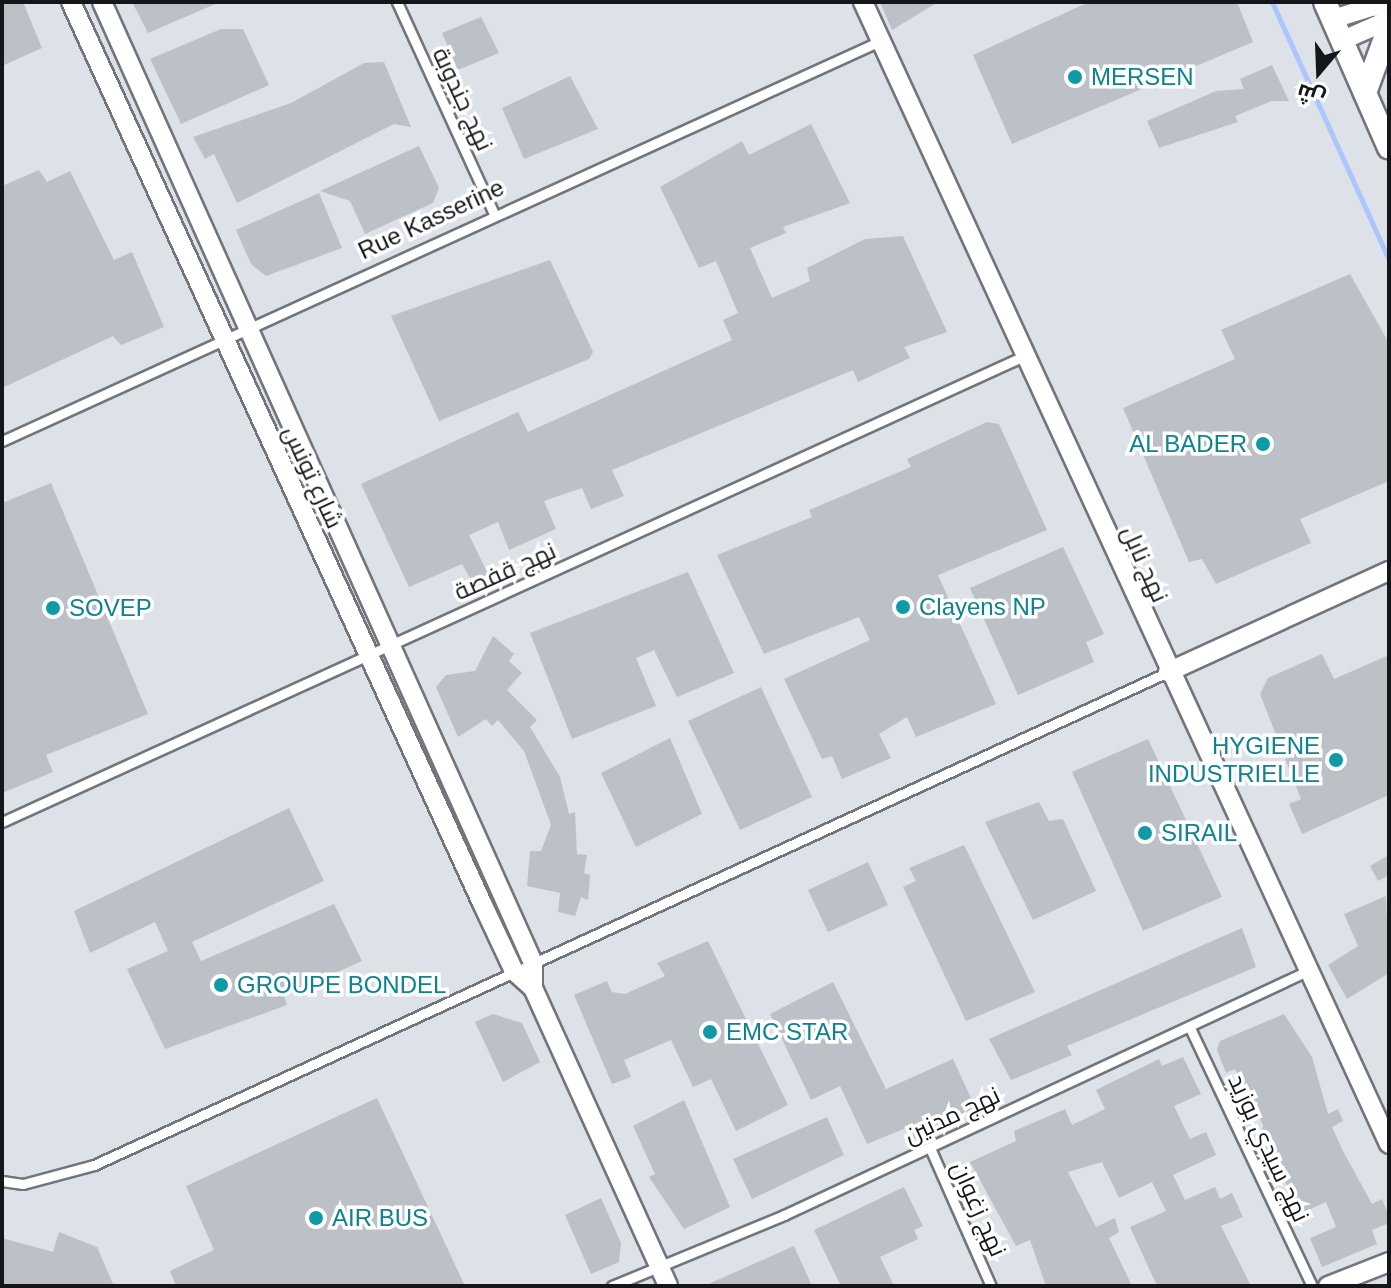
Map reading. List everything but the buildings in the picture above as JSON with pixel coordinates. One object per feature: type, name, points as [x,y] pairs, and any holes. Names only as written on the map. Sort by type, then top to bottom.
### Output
[{"type":"street","name":"شارع تونس","points":[[71,2],[514,971]]},
{"type":"street","name":"شارع تونس","points":[[102,2],[393,644],[533,963]]},
{"type":"street","name":"نهج نابل","points":[[863,2],[1305,972],[1389,1144]]},
{"type":"street","points":[[1380,7],[1329,11],[1389,148]]},
{"type":"street","points":[[1343,40],[1380,7]]},
{"type":"street","points":[[1365,93],[1389,27]]},
{"type":"street","points":[[1168,672],[1389,571]]},
{"type":"street","points":[[533,963],[533,988]]},
{"type":"street","points":[[514,971],[533,988],[668,1286]]},
{"type":"street","points":[[1328,1286],[1389,1262]]},
{"type":"lane","name":"نهج جندوبة","points":[[397,2],[493,212]]},
{"type":"lane","name":"Rue Kasserine","points":[[2,441],[493,212],[880,41]]},
{"type":"lane","name":"نهج قفصة","points":[[2,822],[1024,356]]},
{"type":"lane","points":[[2,1181],[23,1184],[94,1165],[1168,672]]},
{"type":"lane","name":"نهج مدنين","points":[[612,1286],[930,1148],[1305,972]]},
{"type":"lane","name":"نهج سيدي بوزيد","points":[[1190,1028],[1312,1286]]},
{"type":"lane","name":"نهج زغوان","points":[[930,1148],[991,1286]]},
{"type":"waterway","points":[[1272,2],[1389,260]]},
{"type":"place","name":"MERSEN","points":[[1075,77]]},
{"type":"place","name":"AL BADER","points":[[1263,444]]},
{"type":"place","name":"Clayens NP","points":[[903,607]]},
{"type":"place","name":"SOVEP","points":[[53,608]]},
{"type":"place","name":"HYGIENE INDUSTRIELLE","points":[[1336,760]]},
{"type":"place","name":"SIRAIL","points":[[1145,833]]},
{"type":"place","name":"GROUPE BONDEL","points":[[221,985]]},
{"type":"place","name":"EMC STAR","points":[[710,1032]]},
{"type":"place","name":"AIR BUS","points":[[316,1218]]}]
